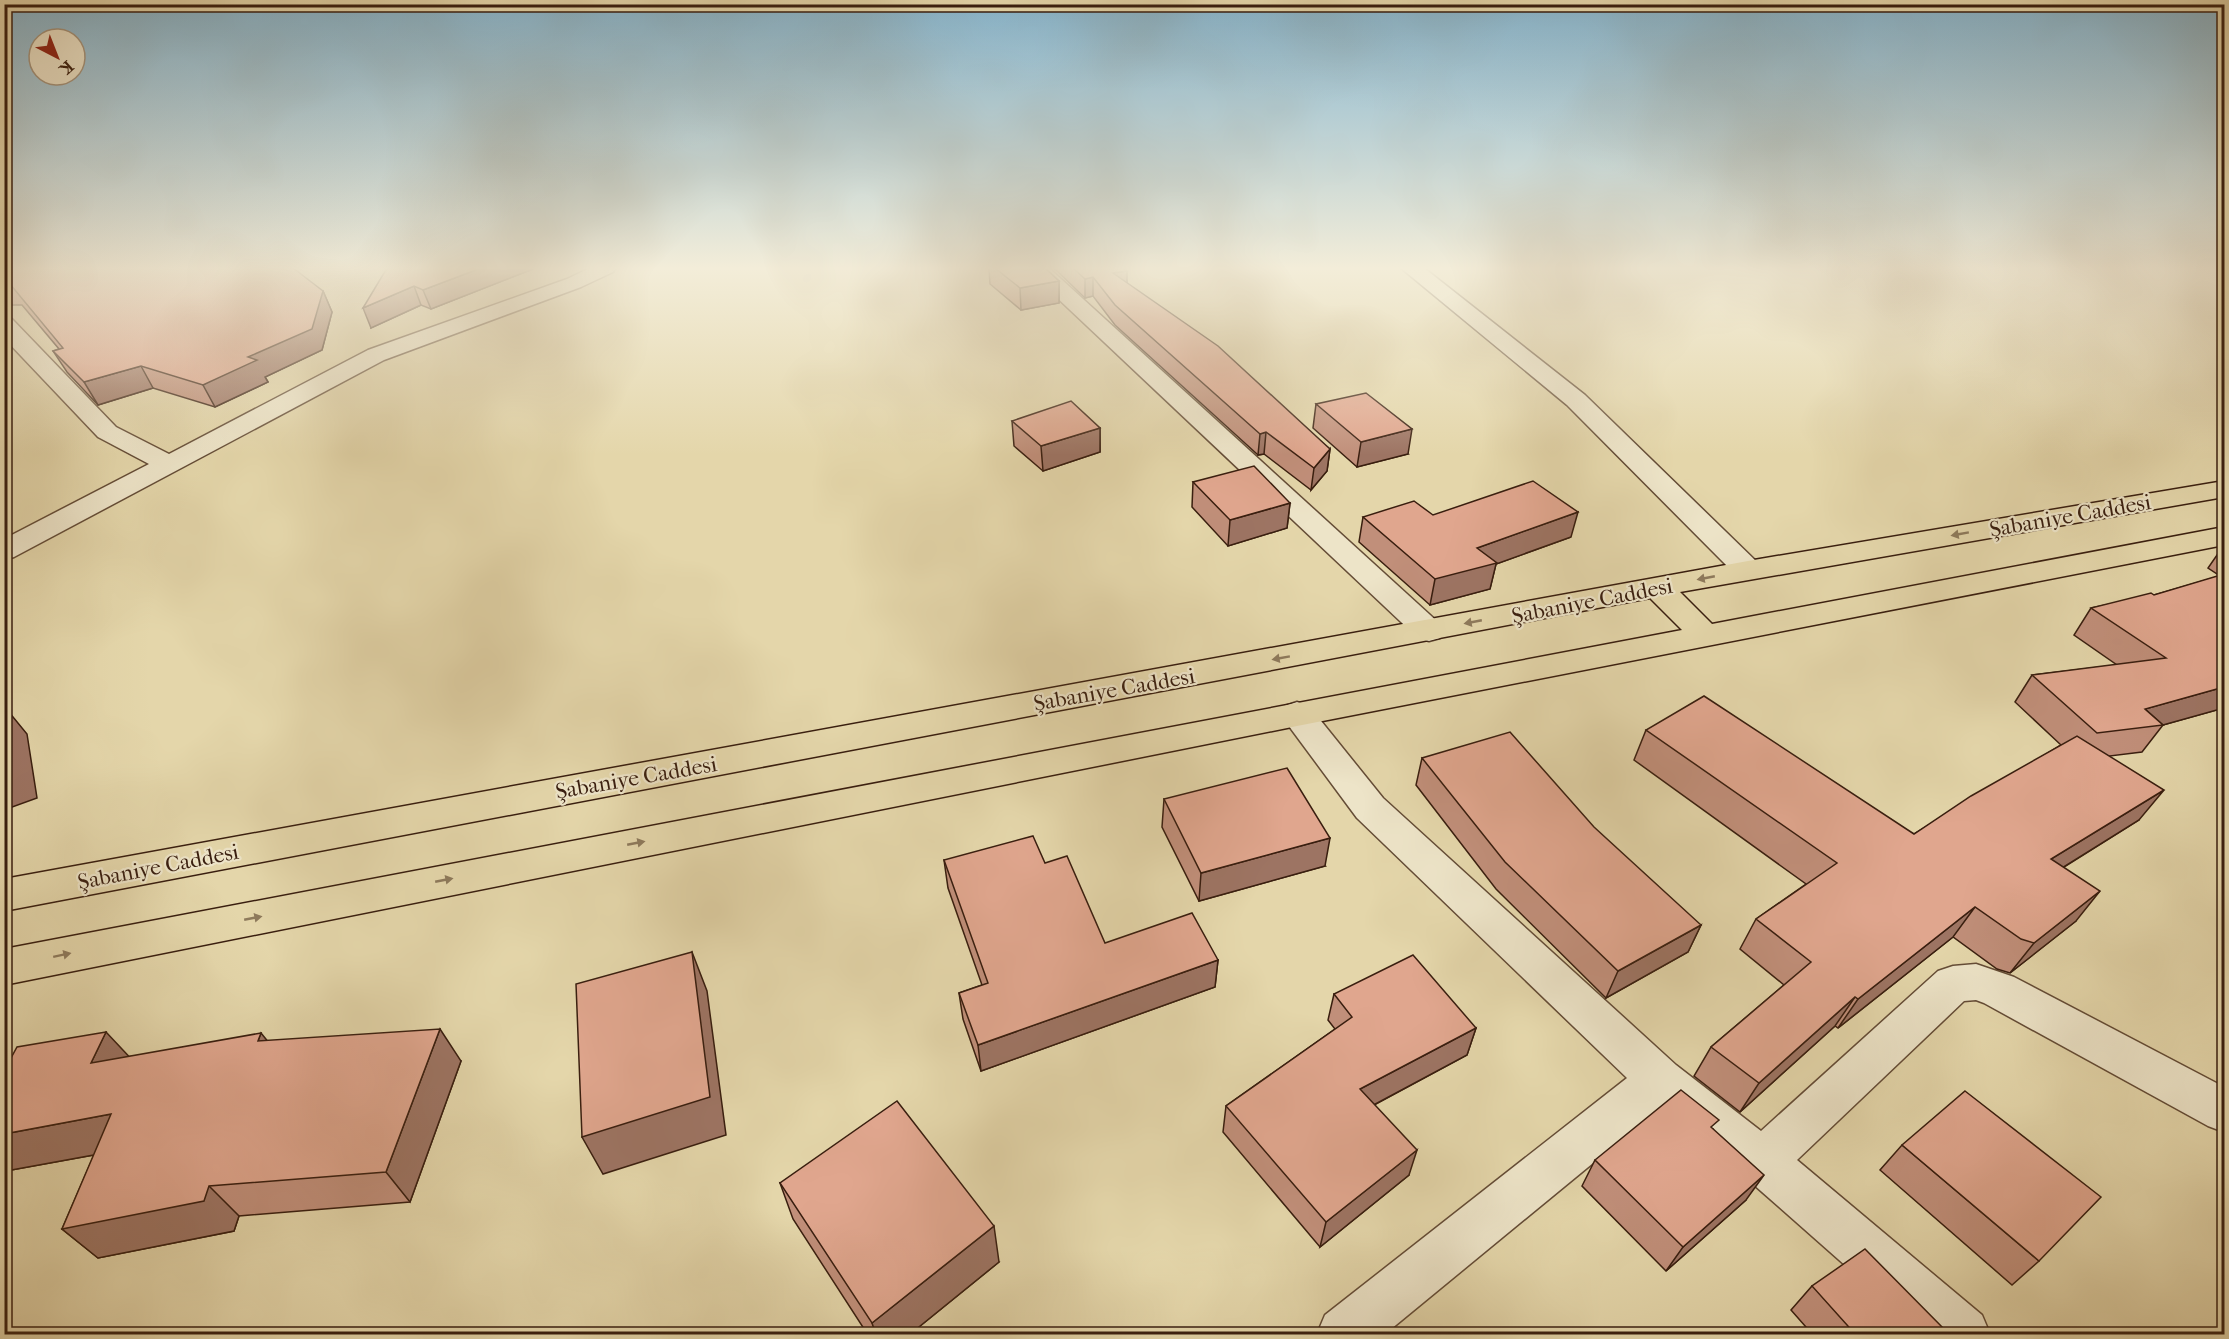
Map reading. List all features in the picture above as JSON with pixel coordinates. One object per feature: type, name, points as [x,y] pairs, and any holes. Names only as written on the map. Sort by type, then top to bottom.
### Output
[{"type":"highway","name":"Şabaniye Caddesi","points":[[4,895],[1748,570],[2224,489]]},
{"type":"highway","points":[[4,967],[1297,714],[2224,536]]},
{"type":"highway","points":[[1658,587],[1707,637]]},
{"type":"street","points":[[10,330],[107,432],[169,464]]},
{"type":"street","points":[[4,550],[376,355],[443,330]]},
{"type":"street","points":[[1104,330],[1429,631]]},
{"type":"street","points":[[1489,330],[1576,400],[1748,570]]},
{"type":"street","points":[[1297,714],[1370,808],[1660,1080],[1762,1161],[1963,1335]]},
{"type":"street","points":[[1762,1161],[1953,984],[1976,982],[1999,990],[2224,1111]]},
{"type":"street","points":[[1344,1335],[1660,1080]]},
{"type":"building","points":[[48,330],[309,330],[248,357],[257,360],[203,385],[141,366],[84,382],[53,351],[63,348]]},
{"type":"building","points":[[1144,330],[1196,330],[1218,346],[1330,449],[1314,468],[1266,432],[1260,434]]},
{"type":"building","points":[[1366,393],[1412,429],[1361,442],[1316,404]]},
{"type":"building","points":[[1071,401],[1100,428],[1041,446],[1012,421]]},
{"type":"building","points":[[1254,466],[1290,503],[1230,520],[1193,482]]},
{"type":"building","points":[[1533,481],[1578,512],[1477,548],[1497,563],[1435,579],[1363,517],[1414,501],[1433,515]]},
{"type":"building","points":[[2224,574],[2224,687],[2145,709],[2163,725],[2097,733],[2032,675],[2166,658],[2091,608],[2151,593],[2154,595]]},
{"type":"building","points":[[1704,696],[1914,834],[1971,796],[2077,736],[2164,790],[2051,859],[2100,891],[2034,943],[2021,939],[1975,907],[1858,999],[1855,997],[1759,1083],[1711,1047],[1811,962],[1756,919],[1837,863],[1646,730]]},
{"type":"building","points":[[1510,732],[1594,827],[1701,925],[1618,971],[1505,862],[1422,758]]},
{"type":"building","points":[[1287,768],[1330,838],[1201,873],[1164,799]]},
{"type":"building","points":[[1033,836],[1045,863],[1067,856],[1105,943],[1192,913],[1218,960],[978,1045],[959,993],[988,983],[944,860]]},
{"type":"building","points":[[692,952],[710,1097],[582,1137],[576,984]]},
{"type":"building","points":[[1413,955],[1476,1028],[1360,1089],[1417,1150],[1326,1222],[1226,1106],[1352,1017],[1334,994]]},
{"type":"building","points":[[440,1029],[386,1172],[209,1186],[204,1201],[62,1229],[111,1114],[4,1134],[4,1071],[17,1047],[106,1032],[91,1063],[261,1033],[258,1041]]},
{"type":"building","points":[[1681,1090],[1719,1120],[1711,1127],[1764,1175],[1683,1247],[1595,1160]]},
{"type":"building","points":[[1965,1091],[2101,1197],[2039,1261],[1902,1145]]},
{"type":"building","points":[[897,1101],[994,1226],[872,1323],[780,1183]]},
{"type":"building","points":[[1865,1249],[1946,1331],[1942,1335],[1856,1335],[1812,1286]]}]
